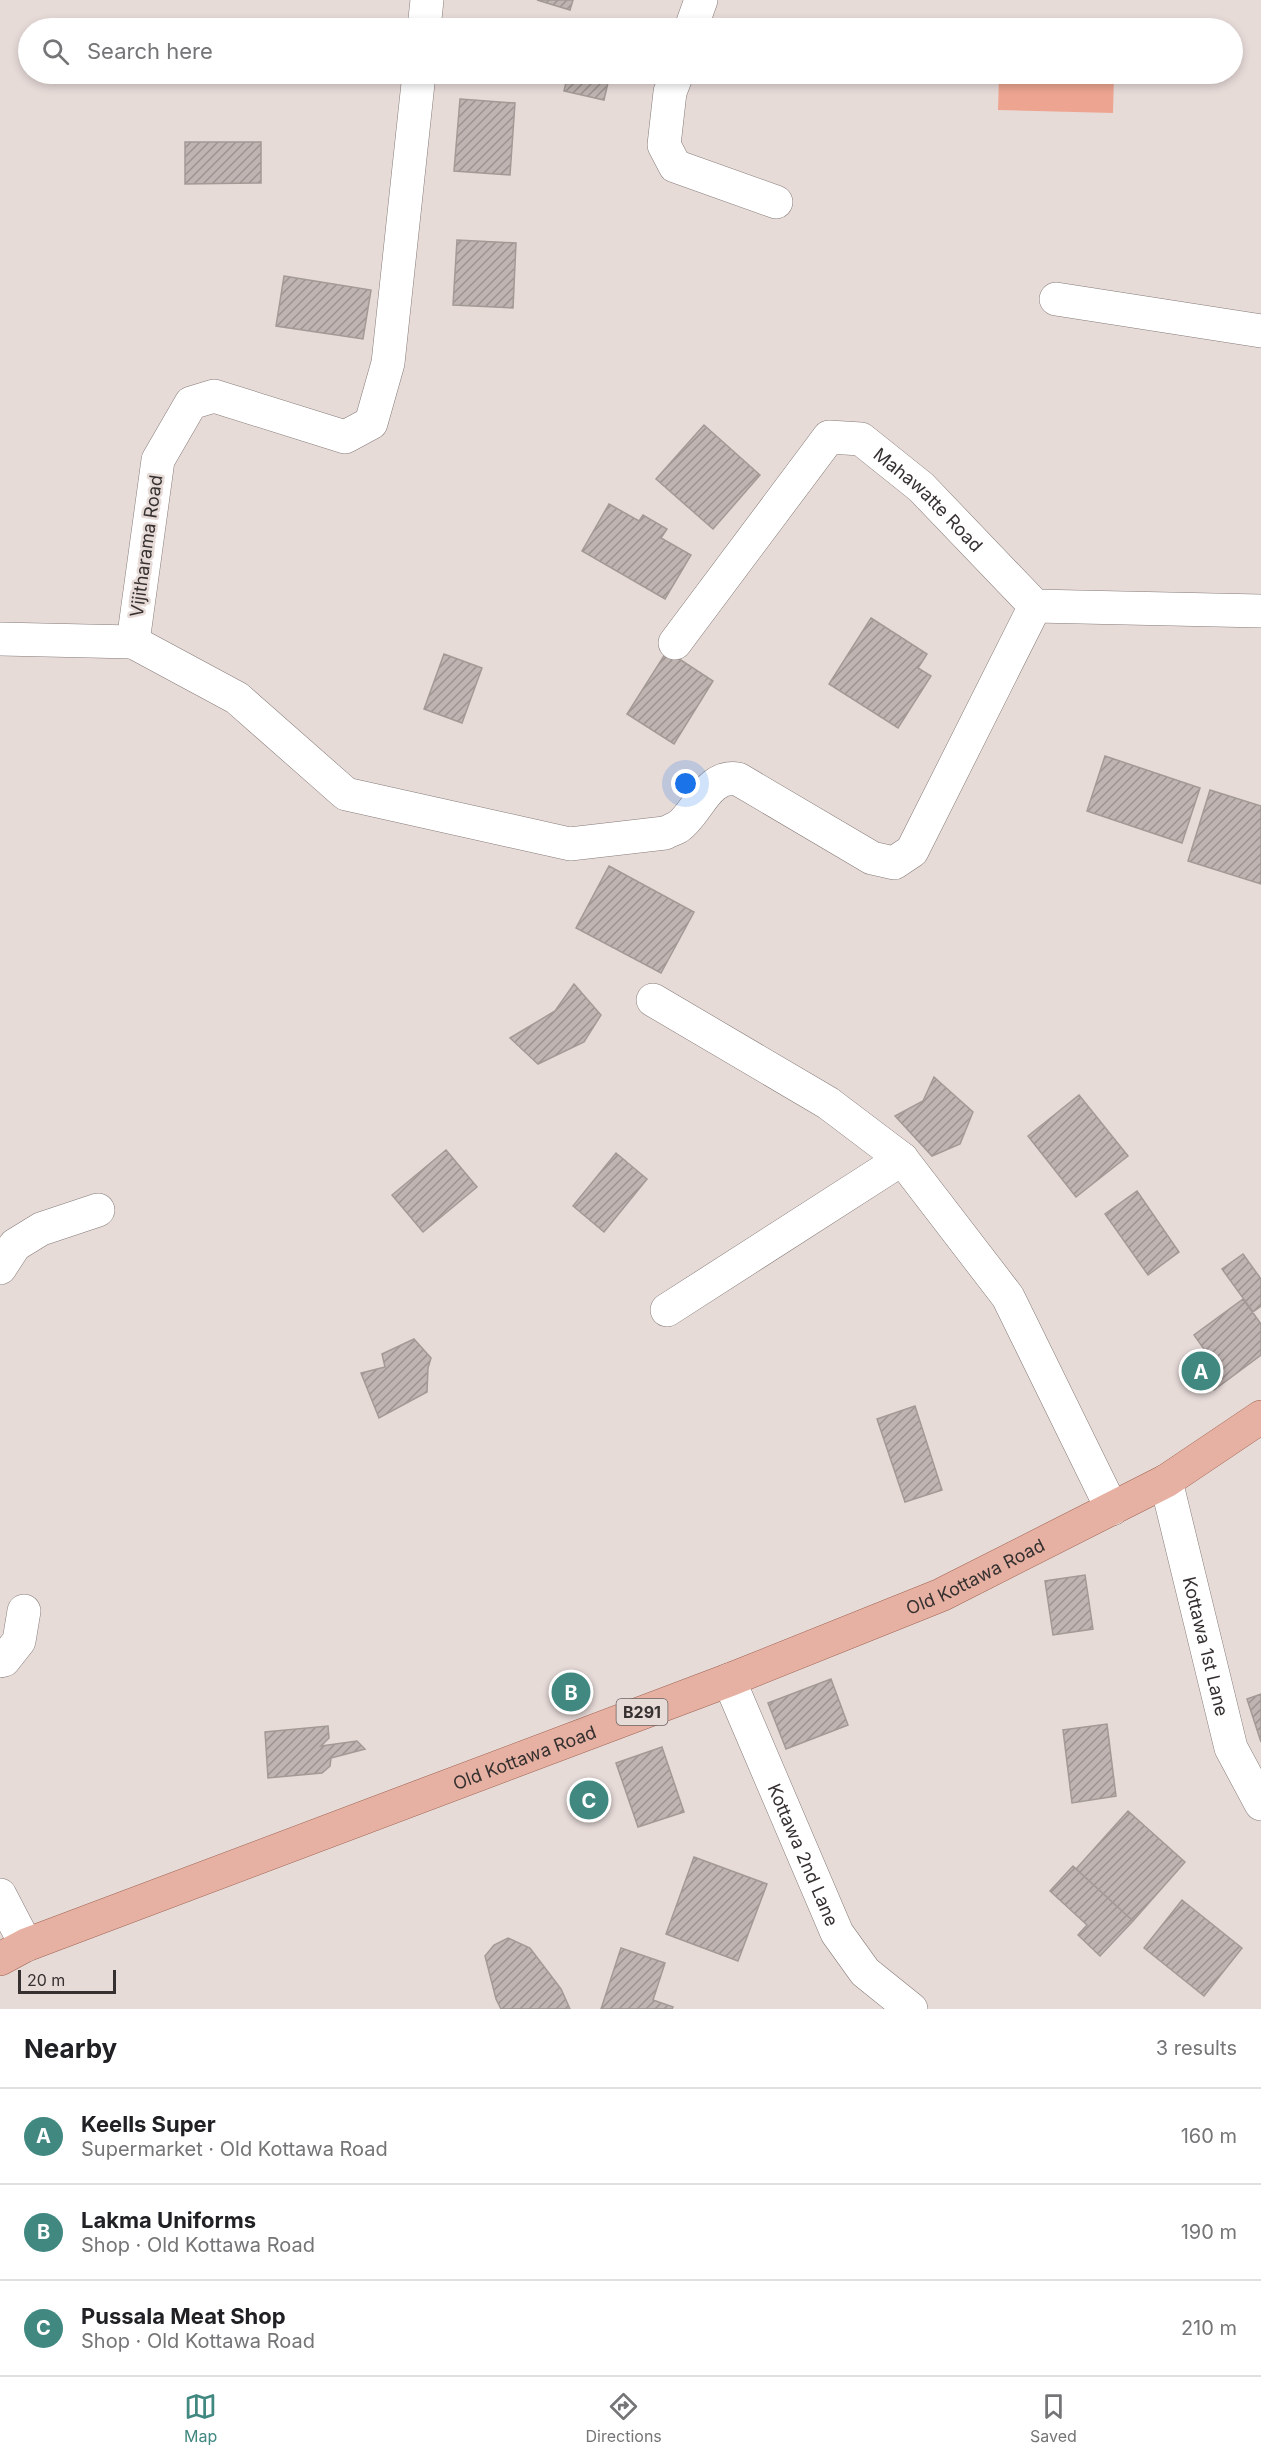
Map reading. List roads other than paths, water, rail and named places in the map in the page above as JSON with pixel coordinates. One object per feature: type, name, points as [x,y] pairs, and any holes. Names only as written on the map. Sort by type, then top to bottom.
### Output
[{"type":"main road","name":"Old Kottawa Road","points":[[13,1952],[729,1680],[941,1595],[1166,1481],[1261,1418]]},
{"type":"street","points":[[425,18],[427,0]]},
{"type":"street","points":[[695,18],[701,0]]},
{"type":"street","name":"Vijitharama Road","points":[[418,84],[388,363],[371,423],[345,437],[214,396],[191,403],[158,460],[133,642],[237,698],[346,794],[570,844],[665,833],[679,826],[713,785],[729,778],[738,779],[872,858],[894,864],[912,851],[1035,606]]},
{"type":"street","points":[[673,84],[670,92],[664,145],[675,166],[776,202]]},
{"type":"street","points":[[1056,299],[1261,331]]},
{"type":"street","name":"Mahawatte Road","points":[[675,643],[829,437],[861,440],[921,487],[1035,606]]},
{"type":"street","points":[[1035,606],[1261,610]]},
{"type":"street","points":[[0,639],[133,642]]},
{"type":"street","points":[[653,1000],[828,1103],[902,1159],[1008,1297],[1112,1509]]},
{"type":"street","points":[[667,1310],[902,1159]]},
{"type":"street","points":[[0,1268],[15,1245],[41,1229],[98,1210]]},
{"type":"street","name":"Kottawa 1st Lane","points":[[1166,1481],[1231,1748],[1261,1804]]},
{"type":"street","points":[[0,1661],[4,1660],[19,1641],[24,1611]]},
{"type":"street","name":"Kottawa 2nd Lane","points":[[729,1680],[837,1933],[865,1971],[911,2009]]},
{"type":"street","points":[[0,1895],[13,1952]]},
{"type":"place","name":"Keells Super","points":[[1201,1371]]},
{"type":"place","name":"Lakma Uniforms","points":[[571,1692]]},
{"type":"place","name":"Pussala Meat Shop","points":[[589,1800]]}]
